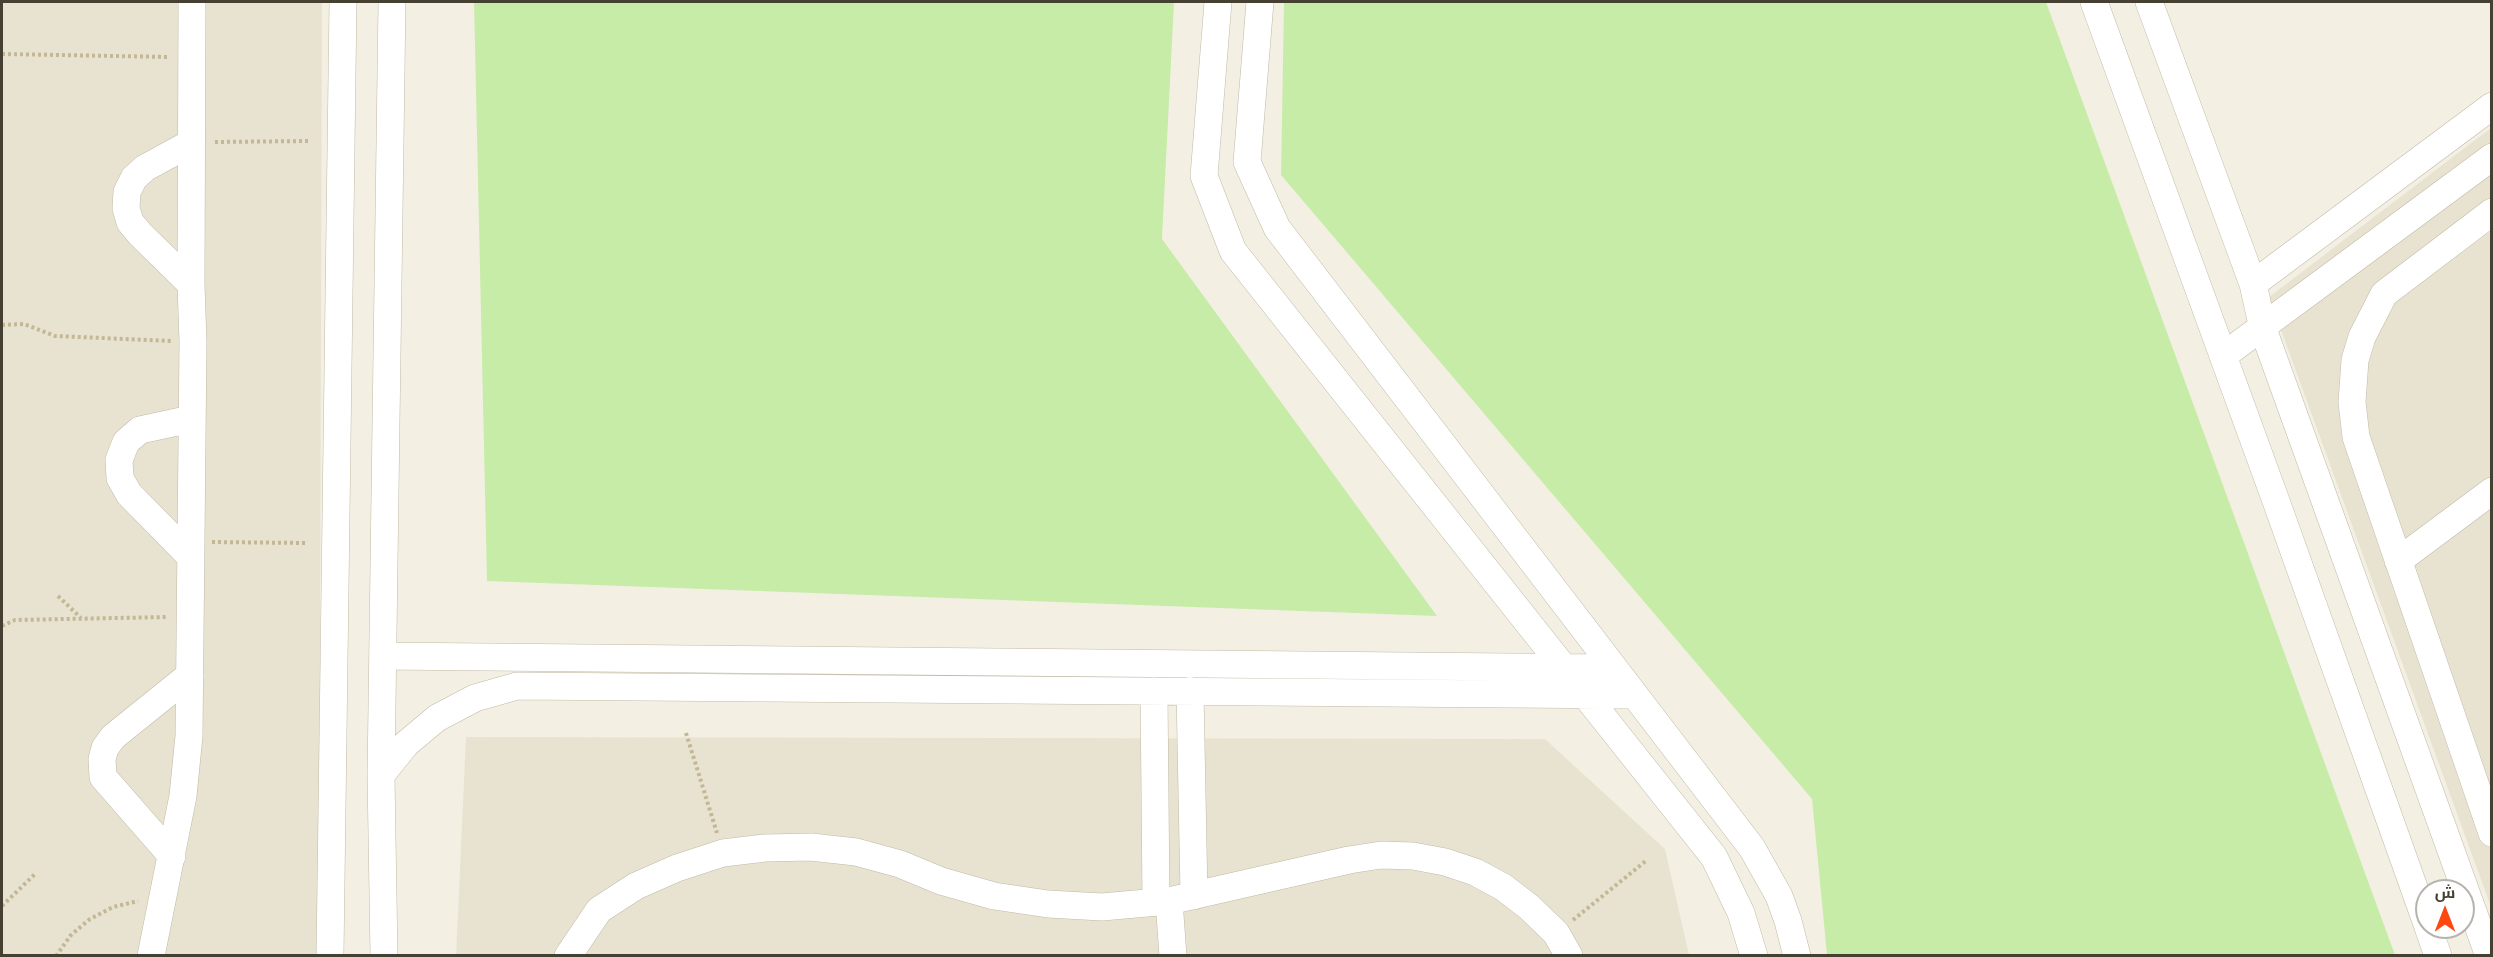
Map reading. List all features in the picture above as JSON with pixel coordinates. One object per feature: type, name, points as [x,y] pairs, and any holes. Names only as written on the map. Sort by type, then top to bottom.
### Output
[{"type":"street","points":[[151,956],[172,856],[184,786],[189,736],[193,342],[191,284],[192,2]]},
{"type":"street","points":[[330,956],[343,2]]},
{"type":"street","points":[[384,956],[381,775],[392,2]]},
{"type":"street","points":[[1218,2],[1204,176],[1233,251],[1714,857],[1741,913],[1754,956]]},
{"type":"street","points":[[1260,2],[1247,162],[1277,228],[1752,848],[1779,896],[1797,956]]},
{"type":"street","points":[[2094,2],[2415,892]]},
{"type":"street","points":[[2149,2],[2253,284],[2263,329],[2489,956]]},
{"type":"street","points":[[2253,284],[2492,106]]},
{"type":"street","points":[[191,143],[145,168],[134,178],[127,192],[126,207],[130,222],[140,234],[191,284]]},
{"type":"street","points":[[2223,356],[2263,329],[2492,157]]},
{"type":"street","points":[[2492,212],[2384,294],[2371,315],[2355,360],[2352,402],[2356,437],[2398,561],[2485,792],[2492,833]]},
{"type":"street","points":[[190,549],[129,494],[120,478],[119,460],[126,442],[141,430],[191,419]]},
{"type":"street","points":[[2398,561],[2492,491]]},
{"type":"street","points":[[384,656],[1613,668]]},
{"type":"street","points":[[172,856],[104,777],[102,759],[105,748],[113,737],[190,675]]},
{"type":"street","points":[[381,775],[406,744],[437,718],[475,698],[517,686],[1633,695]]},
{"type":"street","points":[[1154,691],[1173,900]]},
{"type":"street","points":[[1173,956],[1173,900],[1190,691]]},
{"type":"street","points":[[568,956],[599,910],[636,886],[677,868],[723,853],[765,848],[811,847],[856,852],[900,864],[941,881],[973,890],[1048,904],[1102,907],[1173,900],[1349,860],[1381,855],[1413,856],[1455,865],[1475,872],[1503,887],[1529,907],[1562,944]]},
{"type":"street","points":[[2432,939],[2438,956]]},
{"type":"path","points":[[2,54],[192,57]]},
{"type":"path","points":[[191,143],[310,141]]},
{"type":"path","points":[[2,325],[24,324],[55,336],[193,342]]},
{"type":"path","points":[[190,549],[307,543]]},
{"type":"path","points":[[58,596],[81,618]]},
{"type":"path","points":[[2,625],[15,620],[190,616]]},
{"type":"path","points":[[686,733],[723,853]]},
{"type":"path","points":[[1562,944],[1647,861]]},
{"type":"path","points":[[2,906],[35,874]]},
{"type":"path","points":[[56,956],[71,935],[90,919],[113,907],[137,901],[163,900]]},
{"type":"shaded area","points":[[2,2],[322,2],[319,955],[2,956]]},
{"type":"shaded area","points":[[2491,128],[2491,907],[2269,297]]},
{"type":"shaded area","points":[[466,737],[1545,739],[1665,849],[1689,955],[456,956]]},
{"type":"green space","points":[[474,2],[1174,2],[1162,239],[1437,616],[487,581]]},
{"type":"green space","points":[[1284,2],[2046,2],[2395,955],[1827,955],[1812,799],[1281,175]]}]
